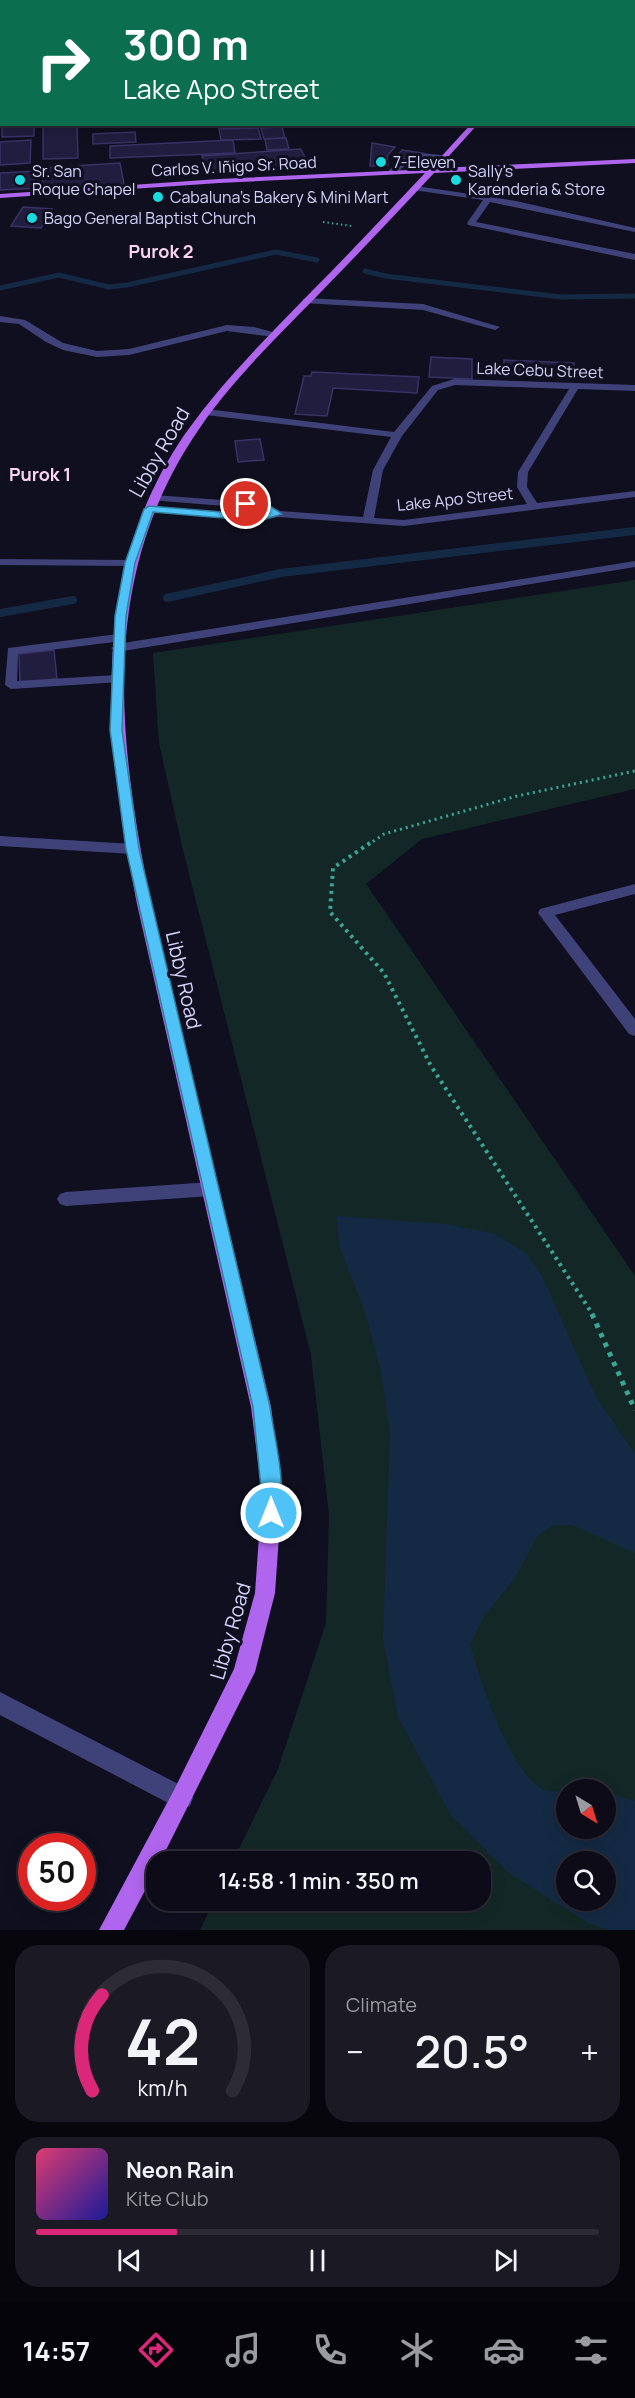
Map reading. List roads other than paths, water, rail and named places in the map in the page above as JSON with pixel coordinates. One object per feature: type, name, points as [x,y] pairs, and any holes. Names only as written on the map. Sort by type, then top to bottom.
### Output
[{"type":"main road","name":"Libby Road","points":[[111,1930],[182,1798],[244,1672],[265,1593],[272,1492],[261,1407],[133,849],[116,730],[118,643],[130,563],[152,503],[177,456],[230,381],[473,126]]},
{"type":"main road","name":"Carlos V. Iñigo Sr. Road","points":[[0,196],[392,172],[635,161]]},
{"type":"street","points":[[421,155],[446,156]]},
{"type":"street","points":[[392,172],[408,160]]},
{"type":"street","points":[[416,188],[489,198],[635,230]]},
{"type":"street","points":[[489,198],[471,223],[635,257]]},
{"type":"street","points":[[306,301],[423,307],[495,327]]},
{"type":"street","points":[[0,319],[17,318],[33,327],[47,339],[71,349],[98,354],[160,345],[219,329],[244,327],[275,334]]},
{"type":"street","name":"Lake Cebu Street","points":[[397,435],[428,395],[444,384],[469,382],[635,388]]},
{"type":"street","points":[[534,507],[522,487],[523,472],[575,387]]},
{"type":"street","points":[[206,412],[397,435],[378,470],[368,521]]},
{"type":"street","name":"Lake Apo Street","points":[[152,503],[259,518],[278,514],[404,523],[635,495]]},
{"type":"street","points":[[0,562],[130,563]]},
{"type":"street","points":[[116,679],[11,685],[12,651],[118,643],[635,564]]},
{"type":"street","points":[[0,841],[133,849]]},
{"type":"street","points":[[635,889],[545,913],[635,1030]]},
{"type":"street","points":[[66,1199],[211,1189]]},
{"type":"street","points":[[0,1703],[182,1798]]},
{"type":"water","points":[[336,1216],[445,1224],[495,1234],[527,1254],[542,1276],[596,1397],[635,1454],[635,1553],[572,1525],[554,1525],[538,1535],[515,1578],[484,1616],[470,1644],[489,1701],[508,1746],[532,1781],[544,1790],[556,1791],[556,1839],[616,1839],[616,1796],[635,1801],[635,1930],[609,1930],[588,1923],[569,1911],[616,1911],[616,1851],[556,1851],[556,1903],[509,1873],[491,1855],[491,1851],[487,1851],[452,1817],[398,1717],[383,1639],[390,1433],[381,1371],[365,1312],[340,1248]]},
{"type":"waterway","points":[[0,288],[59,275],[109,287],[127,285],[276,252],[317,260]]},
{"type":"waterway","points":[[365,271],[385,276],[561,297],[635,296]]},
{"type":"waterway","points":[[167,598],[281,573],[635,531]]},
{"type":"waterway","points":[[0,613],[73,600]]},
{"type":"tunnel","points":[[408,160],[421,155]]},
{"type":"place","name":"7-Eleven","points":[[381,162]]},
{"type":"place","name":"Sr. San Roque Chapel","points":[[20,180]]},
{"type":"place","name":"Sally's Karenderia & Store","points":[[456,180]]},
{"type":"place","name":"Cabaluna's Bakery & Mini Mart","points":[[158,197]]},
{"type":"place","name":"Bago General Baptist Church","points":[[32,218]]},
{"type":"district","name":"Purok 2","points":[[161,251]]},
{"type":"district","name":"Purok 1","points":[[40,474]]}]
